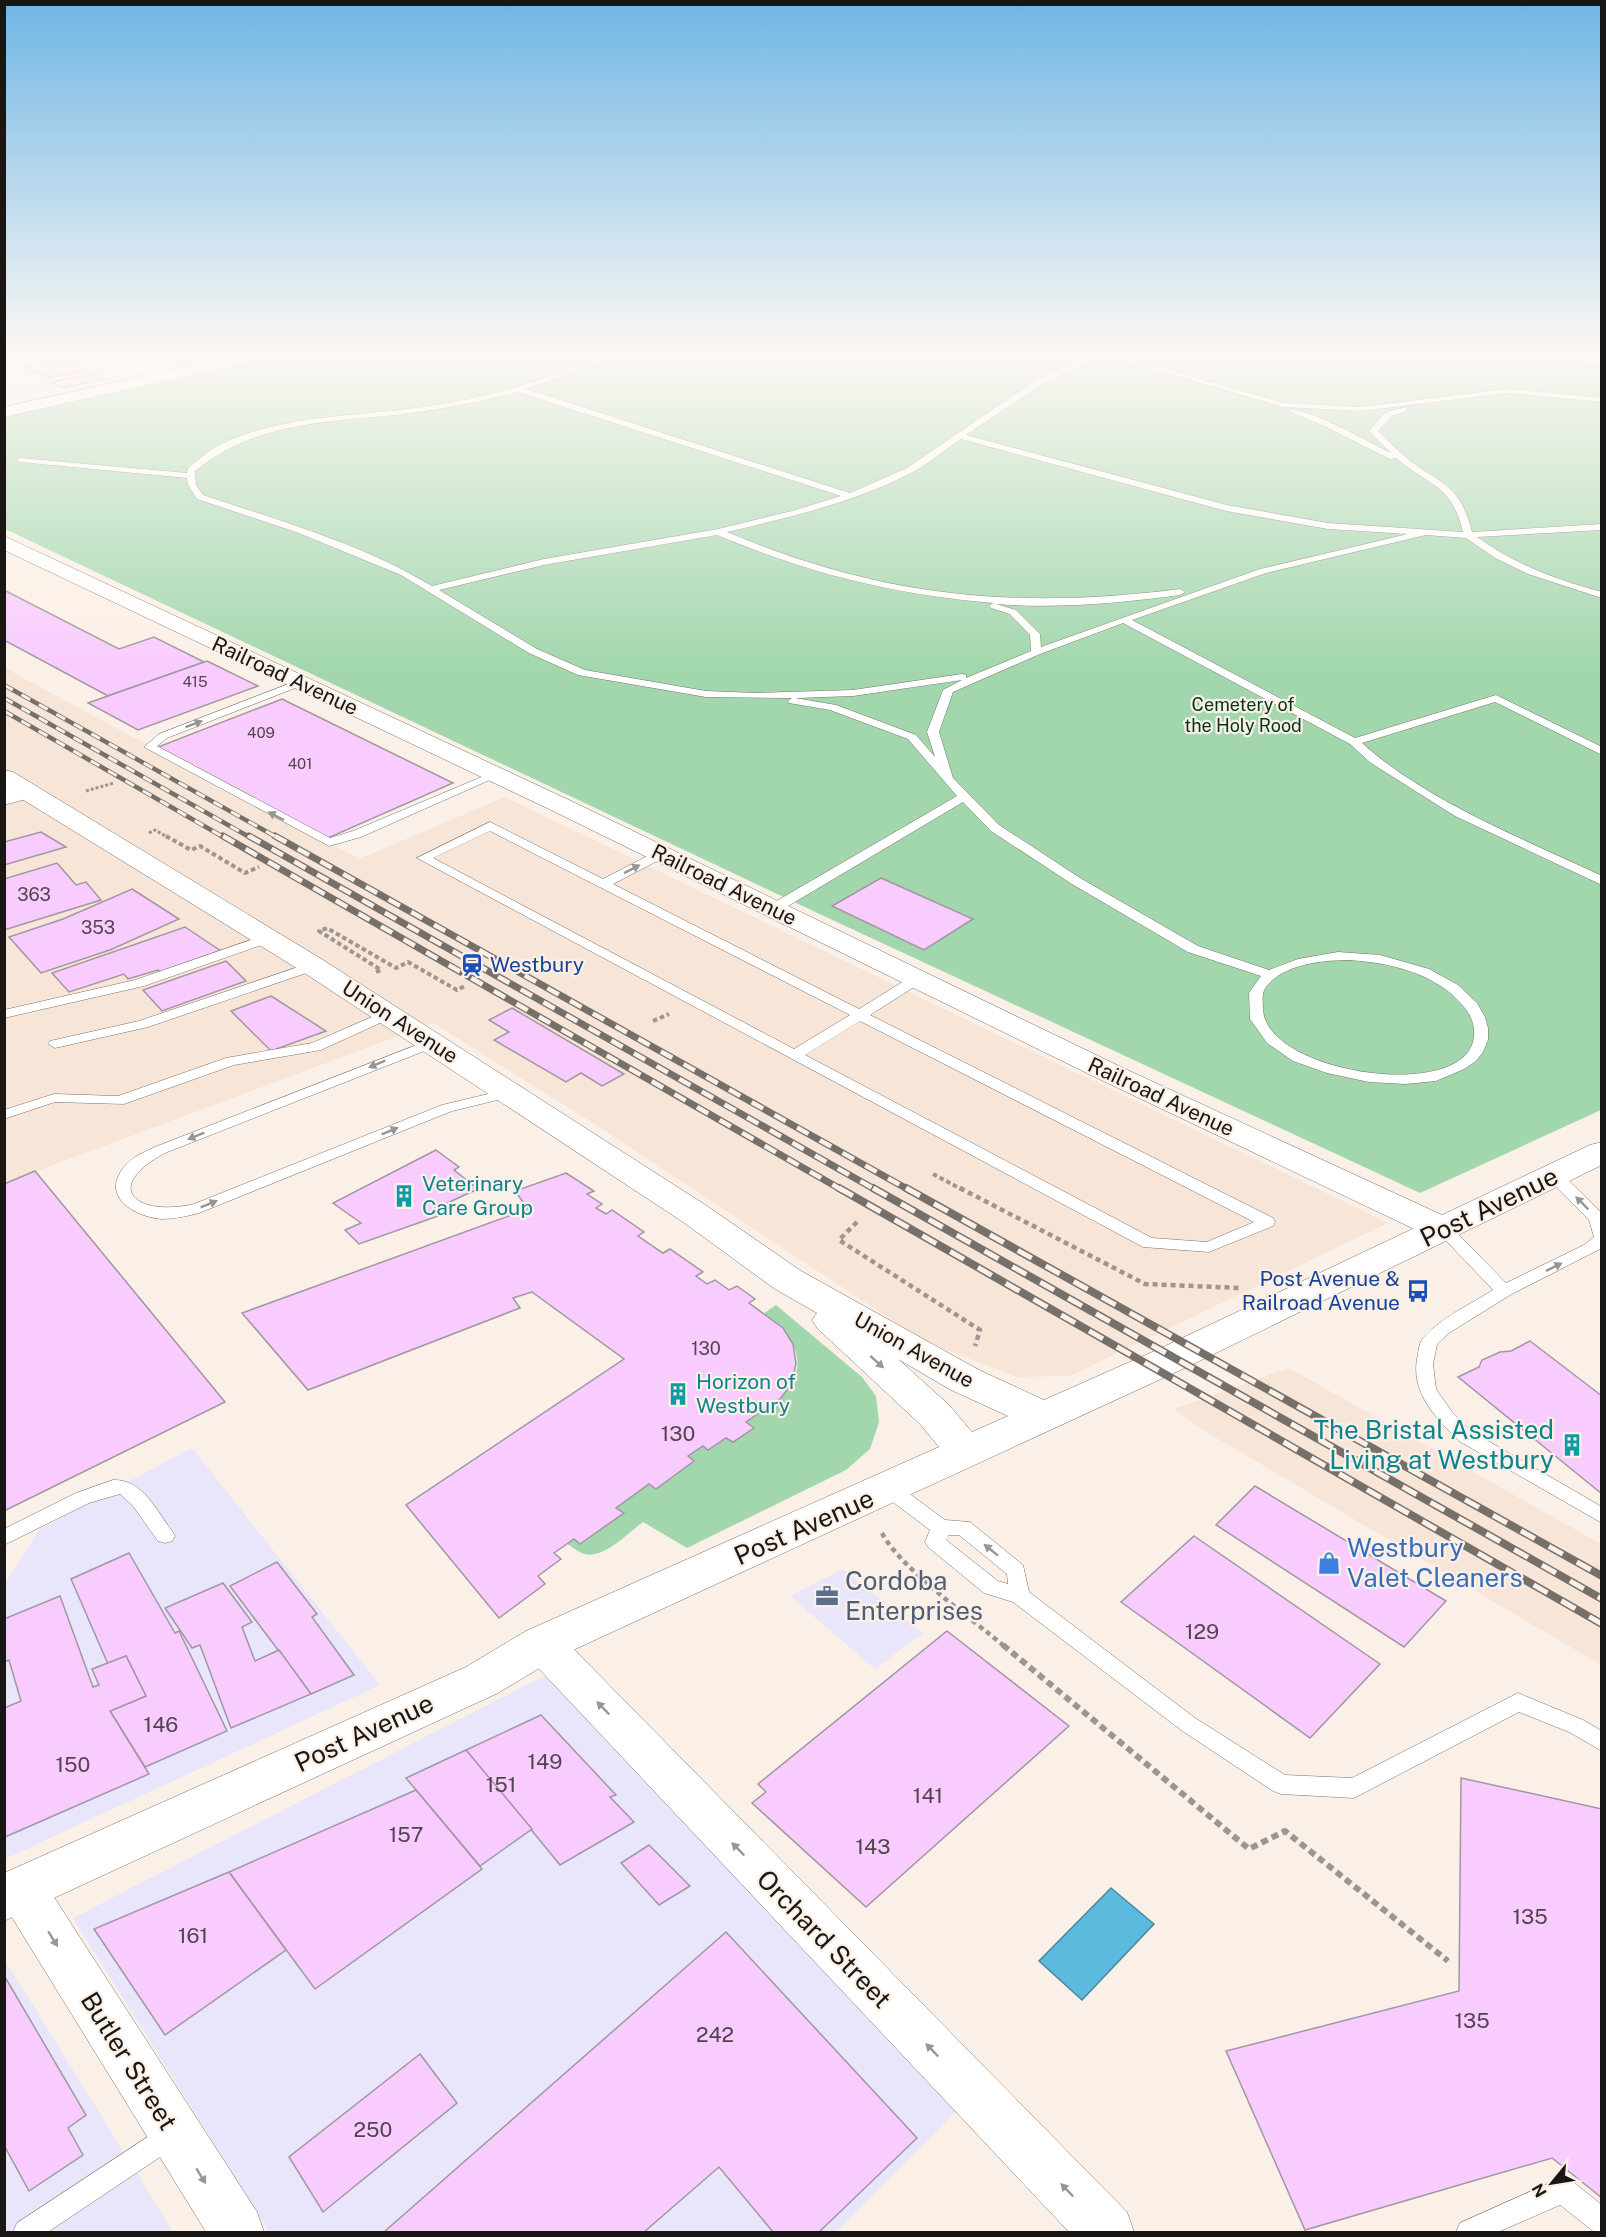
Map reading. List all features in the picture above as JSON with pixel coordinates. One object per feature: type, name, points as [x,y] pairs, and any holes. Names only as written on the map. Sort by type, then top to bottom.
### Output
[{"type":"main road","name":"Union Avenue","points":[[12,789],[313,966],[694,1214],[788,1280],[966,1380],[1043,1416]]},
{"type":"main road","name":"Post Avenue","points":[[13,1894],[482,1680],[542,1644],[1173,1358],[1602,1152]]},
{"type":"main road","name":"Union Avenue","points":[[788,1280],[934,1414],[967,1452]]},
{"type":"street","name":"Railroad Avenue","points":[[4,542],[661,854],[1131,1083],[1443,1229]]},
{"type":"street","name":"Orchard Street","points":[[542,1644],[1107,2232]]},
{"type":"street","name":"Butler Street","points":[[13,1894],[174,2133],[237,2232]]},
{"type":"lane","points":[[24,460],[191,476]]},
{"type":"lane","points":[[204,460],[190,470],[192,485],[200,497],[299,530],[404,573],[533,651],[582,673],[706,693],[756,696],[832,707],[912,737],[995,828],[1076,881],[1193,949],[1270,975],[1294,963],[1325,956],[1361,957],[1398,963],[1432,975],[1459,992],[1477,1013],[1483,1034],[1476,1053],[1455,1069],[1426,1078],[1389,1081],[1351,1076],[1314,1065],[1284,1050],[1263,1030],[1254,1010],[1256,991],[1270,975]]},
{"type":"lane","points":[[740,460],[851,496]]},
{"type":"lane","points":[[431,589],[544,562],[718,532],[851,496],[910,471],[925,460]]},
{"type":"lane","points":[[1049,460],[1226,508],[1328,526],[1468,535],[1602,527]]},
{"type":"lane","points":[[1400,460],[1450,489],[1464,514],[1468,535],[1495,554],[1529,572],[1602,595]]},
{"type":"lane","points":[[1404,460],[1409,465]]},
{"type":"lane","points":[[718,532],[751,548],[818,569],[913,592],[1014,602],[1129,600],[1213,587]]},
{"type":"lane","points":[[948,779],[933,732],[948,690],[1036,652],[1263,570],[1423,533]]},
{"type":"lane","points":[[965,597],[1012,612],[1035,634],[1036,652]]},
{"type":"lane","points":[[1124,620],[1354,742],[1375,762],[1459,813],[1599,880]]},
{"type":"lane","points":[[756,696],[853,693],[933,683],[1001,668]]},
{"type":"lane","points":[[299,683],[163,736],[150,747],[329,843],[357,834],[495,775]]},
{"type":"lane","points":[[1354,742],[1496,698],[1602,752]]},
{"type":"lane","points":[[773,909],[965,796]]},
{"type":"lane","points":[[490,826],[603,884],[860,1015],[1267,1222],[1209,1247],[1149,1243],[423,858],[490,826]]},
{"type":"lane","points":[[603,884],[661,854]]},
{"type":"lane","points":[[4,1014],[139,983],[268,938]]},
{"type":"lane","points":[[55,1044],[143,1024],[313,966]]},
{"type":"lane","points":[[794,1055],[917,979]]},
{"type":"lane","points":[[4,1115],[54,1098],[119,1101],[231,1061],[316,1047],[388,1014]]},
{"type":"lane","points":[[432,1043],[160,1150],[141,1160],[130,1170],[123,1182],[124,1195],[129,1203],[142,1210],[159,1214],[180,1213],[199,1208],[447,1108],[509,1093]]},
{"type":"lane","points":[[1554,1175],[1597,1218],[1602,1237],[1590,1249],[1504,1291],[1443,1329],[1429,1342],[1424,1364],[1427,1390],[1446,1417],[1465,1436],[1602,1516]]},
{"type":"lane","points":[[1443,1229],[1504,1291]]},
{"type":"lane","points":[[4,1538],[103,1488],[123,1487],[134,1495],[165,1536]]},
{"type":"lane","points":[[888,1488],[941,1528],[963,1527],[1016,1570],[1020,1596]]},
{"type":"lane","points":[[941,1528],[935,1542],[991,1587],[1020,1596],[1188,1724],[1281,1784],[1354,1788],[1518,1702],[1576,1726],[1602,1742]]},
{"type":"lane","points":[[26,2232],[174,2133]]},
{"type":"lane","points":[[1469,2232],[1563,2190],[1602,2222]]},
{"type":"path","points":[[78,786],[88,792],[114,783]]},
{"type":"path","points":[[152,840],[144,835],[155,830],[191,850],[200,846],[245,873],[259,867]]},
{"type":"path","points":[[375,973],[381,970],[319,932],[327,928],[396,968],[408,962],[457,990],[465,986]]},
{"type":"path","points":[[933,1174],[1145,1284],[1251,1288]]},
{"type":"path","points":[[857,1222],[839,1240],[980,1330],[974,1349]]},
{"type":"path","points":[[882,1533],[886,1541],[914,1571],[1249,1848],[1285,1831],[1448,1961]]},
{"type":"shaded area","points":[[5,668],[359,859],[505,797],[1388,1223],[1070,1376],[1016,1377],[924,1341],[596,1125],[433,1023],[5,1183]]},
{"type":"shaded area","points":[[1289,1368],[1601,1544],[1601,1665],[1203,1430],[1174,1409]]},
{"type":"shaded area","points":[[192,1448],[380,1685],[5,1859],[4,1585],[40,1529]]},
{"type":"shaded area","points":[[843,1569],[923,1633],[875,1669],[790,1596]]},
{"type":"shaded area","points":[[546,1675],[961,2106],[836,2232],[269,2232],[73,1918]]},
{"type":"shaded area","points":[[5,1960],[173,2232],[5,2232]]},
{"type":"green space","name":"Cemetery of the Holy Rood","points":[[5,460],[1601,460],[1601,1110],[1420,1193],[811,910],[5,529]]},
{"type":"green space","points":[[776,1305],[862,1377],[876,1396],[879,1422],[870,1449],[846,1470],[687,1548],[643,1522],[600,1553],[584,1554],[567,1544],[574,1539],[581,1544],[623,1513],[616,1508],[649,1484],[656,1489],[694,1461],[688,1456],[703,1446],[708,1450],[726,1438],[733,1442],[753,1428],[746,1422],[785,1391],[797,1370],[797,1358],[793,1345],[763,1314]]},
{"type":"water","points":[[1111,1888],[1154,1924],[1082,2000],[1039,1961]]},
{"type":"building","points":[[4,590],[119,649],[154,637],[204,662],[108,696],[4,640]]},
{"type":"building","points":[[207,661],[258,686],[138,730],[88,703]]},
{"type":"building","points":[[282,699],[453,783],[328,838],[158,747]]},
{"type":"building","points":[[41,832],[66,847],[4,865],[4,842]]},
{"type":"building","points":[[57,863],[76,885],[86,882],[101,900],[4,930],[4,879]]},
{"type":"building","points":[[881,878],[973,919],[924,950],[832,906]]},
{"type":"building","points":[[132,889],[179,919],[110,950],[41,973],[9,937],[63,919]]},
{"type":"building","points":[[185,927],[221,951],[161,972],[158,970],[128,979],[124,974],[69,992],[52,973]]},
{"type":"building","points":[[226,961],[246,981],[162,1011],[143,990]]},
{"type":"building","points":[[271,996],[326,1031],[271,1051],[231,1011]]},
{"type":"building","name":"Westbury","points":[[512,1008],[624,1074],[602,1086],[581,1073],[566,1082],[494,1040],[509,1032],[489,1020]]},
{"type":"building","name":"Veterinary Care Group","points":[[436,1150],[459,1167],[454,1170],[478,1189],[434,1209],[441,1215],[359,1244],[345,1230],[361,1223],[333,1203]]},
{"type":"building","points":[[35,1171],[225,1402],[4,1511],[4,1184]]},
{"type":"building","name":"Horizon of Westbury","points":[[566,1173],[594,1191],[587,1194],[602,1204],[596,1208],[606,1214],[612,1210],[644,1232],[638,1236],[663,1253],[670,1249],[703,1272],[696,1276],[707,1284],[715,1280],[729,1290],[737,1286],[755,1299],[749,1303],[783,1328],[793,1344],[796,1363],[792,1383],[781,1398],[746,1422],[754,1428],[733,1442],[726,1438],[708,1450],[703,1446],[688,1456],[694,1461],[656,1489],[649,1484],[616,1508],[624,1513],[580,1544],[574,1539],[554,1553],[561,1559],[538,1576],[545,1584],[499,1618],[406,1505],[624,1359],[532,1292],[513,1298],[520,1308],[308,1390],[242,1313],[528,1209],[515,1191]]},
{"type":"building","name":"The Bristal Assisted Living at Westbury","points":[[1530,1341],[1602,1396],[1602,1494],[1458,1377],[1479,1367],[1482,1360],[1500,1352],[1511,1351]]},
{"type":"building","name":"Westbury Valet Cleaners","points":[[1255,1486],[1446,1601],[1404,1647],[1216,1525]]},
{"type":"building","points":[[1194,1536],[1380,1664],[1310,1738],[1121,1602]]},
{"type":"building","points":[[129,1553],[175,1633],[179,1631],[227,1731],[145,1767],[110,1711],[146,1696],[126,1656],[108,1664],[71,1579]]},
{"type":"building","points":[[277,1562],[317,1614],[312,1617],[354,1675],[311,1694],[230,1586]]},
{"type":"building","points":[[223,1583],[252,1622],[242,1627],[255,1661],[279,1650],[311,1694],[231,1728],[200,1645],[192,1648],[165,1608]]},
{"type":"building","points":[[60,1596],[93,1687],[99,1685],[92,1669],[126,1656],[146,1696],[110,1711],[149,1774],[5,1837],[4,1708],[21,1701],[9,1660],[4,1662],[4,1619]]},
{"type":"building","points":[[947,1631],[1069,1726],[866,1907],[752,1803],[766,1792],[758,1784]]},
{"type":"building","points":[[541,1715],[616,1795],[610,1797],[634,1822],[560,1865],[466,1750]]},
{"type":"building","points":[[466,1750],[532,1829],[480,1866],[406,1778]]},
{"type":"building","points":[[1461,1778],[1602,1809],[1602,2198],[1552,2158],[1305,2230],[1226,2051],[1459,1991]]},
{"type":"building","points":[[416,1790],[482,1869],[315,1989],[229,1872]]},
{"type":"building","points":[[649,1845],[690,1886],[659,1905],[621,1863]]},
{"type":"building","points":[[229,1872],[286,1950],[165,2035],[94,1929]]},
{"type":"building","points":[[726,1932],[917,2138],[819,2232],[773,2232],[719,2167],[644,2232],[384,2232]]},
{"type":"building","points":[[5,1977],[86,2115],[68,2128],[83,2155],[29,2191],[4,2145]]},
{"type":"building","points":[[420,2054],[457,2103],[323,2212],[289,2157]]},
{"type":"railway","points":[[4,685],[278,838]]},
{"type":"railway","points":[[4,698],[251,838]]},
{"type":"railway","points":[[4,711],[225,838]]},
{"type":"railway","points":[[223,836],[842,1190]]},
{"type":"railway","points":[[249,836],[876,1190]]},
{"type":"railway","points":[[275,836],[909,1190]]},
{"type":"railway","points":[[839,1188],[1602,1624]]},
{"type":"railway","points":[[873,1188],[1602,1599]]},
{"type":"railway","points":[[906,1188],[1602,1576]]},
{"type":"place","name":"Westbury","points":[[472,965]]},
{"type":"place","name":"Veterinary Care Group","points":[[404,1196]]},
{"type":"place","name":"Post Avenue & Railroad Avenue","points":[[1418,1291]]},
{"type":"place","name":"Horizon of Westbury","points":[[678,1394]]},
{"type":"place","name":"The Bristal Assisted Living at Westbury","points":[[1572,1445]]},
{"type":"place","name":"Westbury Valet Cleaners","points":[[1329,1563]]},
{"type":"place","name":"Cordoba Enterprises","points":[[827,1596]]}]
